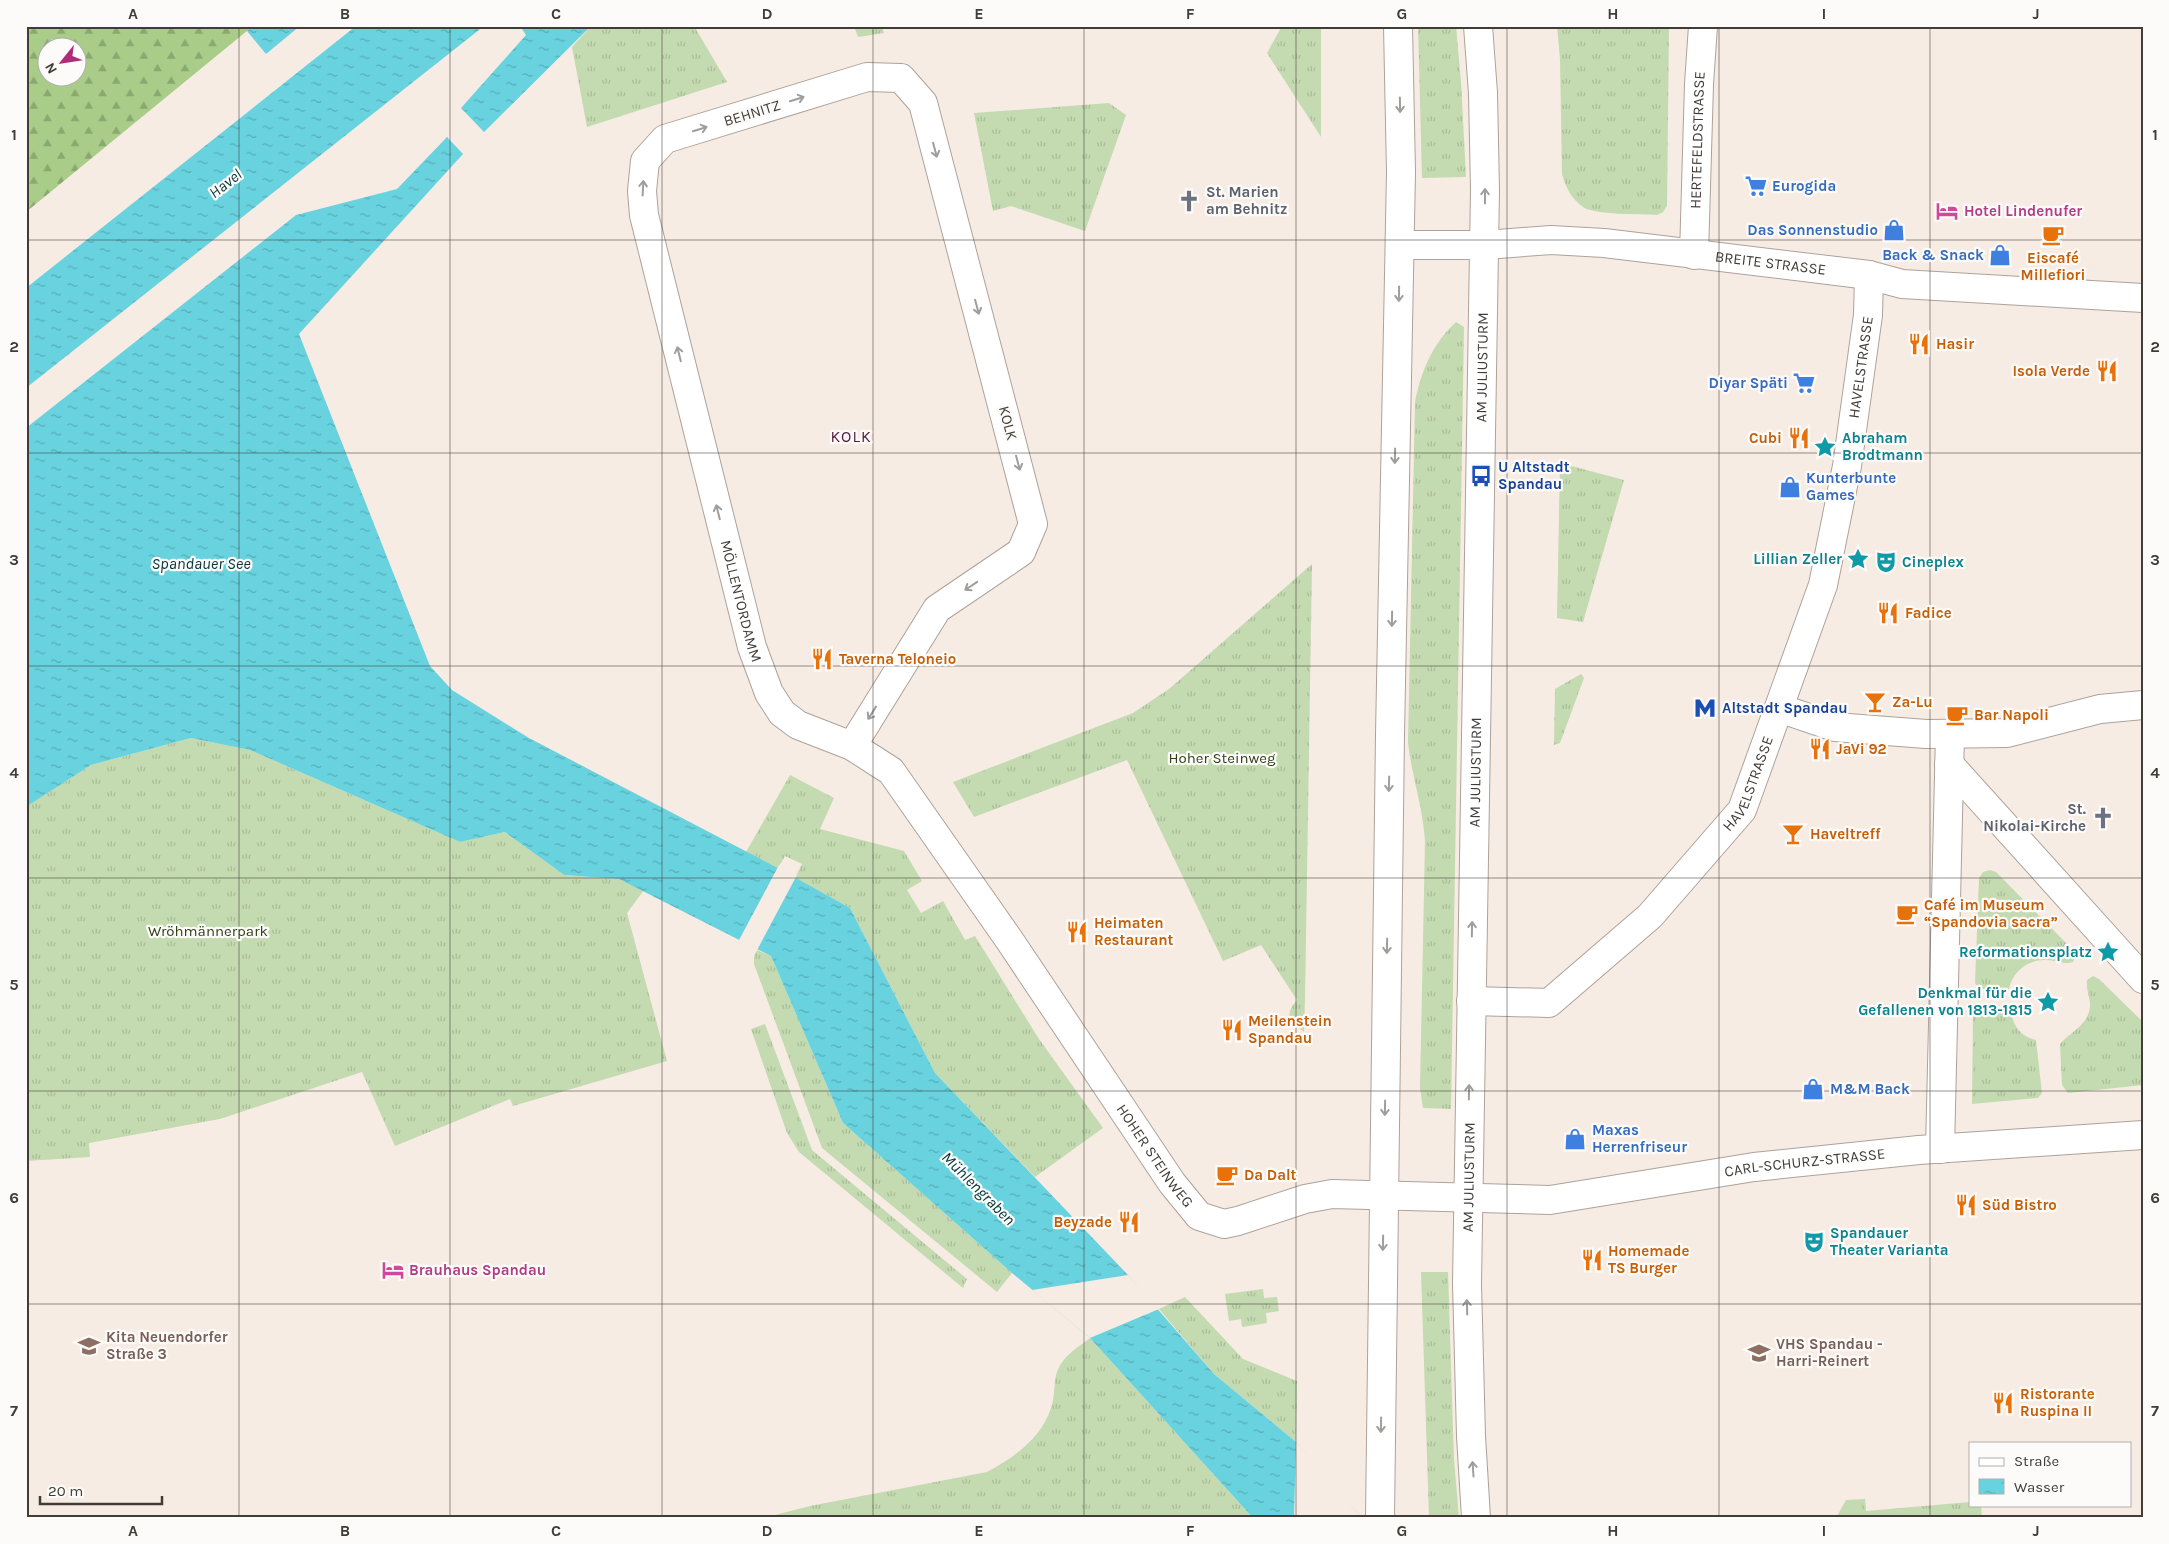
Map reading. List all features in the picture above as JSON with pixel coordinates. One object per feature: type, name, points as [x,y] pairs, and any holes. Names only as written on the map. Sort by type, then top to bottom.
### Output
[{"type":"street","points":[[1380,1518],[1390,735],[1402,172],[1398,26]]},
{"type":"street","name":"AM JULIUSTURM","points":[[1476,1518],[1470,1398],[1467,1198],[1485,245],[1483,103],[1478,26]]},
{"type":"street","name":"HERTEFELDSTRASSE","points":[[1694,255],[1699,84],[1703,26]]},
{"type":"street","name":"BEHNITZ","points":[[645,162],[665,139],[867,77]]},
{"type":"street","name":"KOLK","points":[[852,746],[938,609],[1021,552],[1033,524],[923,103],[900,78],[867,77]]},
{"type":"street","name":"MÖLLENTORDAMM","points":[[645,162],[642,191],[644,215],[752,647],[769,693],[782,713],[798,724],[852,746],[891,771],[1010,941]]},
{"type":"street","name":"BREITE STRASSE","points":[[1400,245],[1485,245],[1551,240],[1604,243],[1869,275],[1902,284],[2143,298]]},
{"type":"street","name":"HAVELSTRASSE","points":[[1471,1001],[1549,1003],[1650,916],[1742,810],[1823,585],[1847,466],[1868,315],[1869,275]]},
{"type":"street","points":[[1779,708],[1836,727],[1950,734],[2006,733],[2100,709],[2143,704]]},
{"type":"street","points":[[1940,1149],[1950,734]]},
{"type":"street","points":[[1949,764],[2143,979]]},
{"type":"street","name":"HOHER STEINWEG","points":[[1010,941],[1172,1183],[1199,1216],[1224,1224],[1323,1195],[1384,1194],[1467,1198]]},
{"type":"street","name":"CARL-SCHURZ-STRASSE","points":[[1467,1198],[1550,1200],[1754,1168],[1940,1149],[2143,1135]]},
{"type":"green space","points":[[26,26],[253,26],[26,212]]},
{"type":"green space","points":[[591,26],[694,26],[727,82],[587,127],[572,47]]},
{"type":"green space","points":[[854,26],[882,26],[884,33],[858,37]]},
{"type":"green space","points":[[1282,26],[1321,26],[1321,137],[1267,53]]},
{"type":"green space","points":[[1418,26],[1456,26],[1466,177],[1422,178]]},
{"type":"green space","points":[[1557,26],[1669,26],[1667,206],[1663,212],[1657,215],[1618,214],[1589,210],[1576,201],[1570,192],[1562,174],[1560,59]]},
{"type":"green space","points":[[1109,103],[1126,115],[1085,231],[1011,206],[993,211],[974,113]]},
{"type":"green space","points":[[1456,322],[1464,327],[1451,1109],[1423,1108],[1420,1088],[1425,841],[1408,743],[1415,402],[1424,369],[1434,349]]},
{"type":"green space","points":[[1560,463],[1624,480],[1583,622],[1557,618]]},
{"type":"green space","name":"Hoher Steinweg","points":[[1312,564],[1304,1032],[1290,1021],[1290,1010],[1297,1000],[1261,945],[1223,961],[1127,760],[974,817],[953,782],[1133,713],[1169,689]]},
{"type":"green space","points":[[1581,674],[1584,678],[1560,743],[1554,745],[1555,689]]},
{"type":"green space","name":"Wröhmännerpark","points":[[191,738],[250,750],[460,842],[505,832],[564,875],[619,879],[644,890],[627,913],[667,1061],[513,1106],[510,1099],[395,1146],[362,1072],[220,1119],[89,1143],[90,1157],[26,1161],[26,807],[91,765]]},
{"type":"green space","points":[[790,775],[834,798],[820,829],[904,851],[922,881],[907,890],[921,913],[943,901],[965,940],[975,936],[1039,1039],[1103,1128],[1035,1177],[935,1073],[850,908],[795,878],[802,864],[785,856],[778,868],[746,852]]},
{"type":"green space","points":[[1990,870],[1996,872],[2072,949],[2076,956],[2073,962],[2039,960],[2027,964],[2017,972],[2009,989],[1979,989],[1975,983],[1979,878],[1983,872]]},
{"type":"green space","points":[[757,950],[771,956],[843,1123],[1012,1273],[997,1292],[822,1148],[754,964],[754,956]]},
{"type":"green space","points":[[2093,976],[2099,979],[2143,1022],[2143,1085],[2068,1093],[2062,1085],[2060,1044],[2084,1022],[2087,1016],[2090,1003],[2087,980]]},
{"type":"green space","points":[[1980,1009],[2011,1010],[2013,1021],[2018,1030],[2036,1040],[2042,1093],[2038,1098],[1972,1104],[1973,1013]]},
{"type":"green space","points":[[765,1024],[812,1150],[967,1279],[963,1288],[799,1152],[787,1133],[751,1029]]},
{"type":"green space","points":[[1421,1272],[1448,1272],[1454,1459],[1459,1518],[1429,1518]]},
{"type":"green space","points":[[1263,1289],[1264,1298],[1277,1297],[1279,1311],[1266,1313],[1267,1323],[1242,1327],[1241,1319],[1229,1321],[1225,1294]]},
{"type":"green space","points":[[1185,1297],[1243,1359],[1297,1381],[1296,1442],[1214,1374],[1159,1309]]},
{"type":"green space","points":[[1090,1338],[1253,1518],[763,1518],[810,1506],[987,1472],[1025,1446],[1041,1429],[1052,1405],[1059,1367],[1067,1356]]},
{"type":"green space","points":[[1865,1499],[1866,1511],[1969,1502],[1969,1506],[1981,1506],[1982,1518],[1836,1518],[1846,1500]]},
{"type":"water","points":[[253,26],[300,26],[266,54],[247,31]]},
{"type":"water","name":"Havel","points":[[356,26],[484,26],[26,388],[26,288]]},
{"type":"water","points":[[520,26],[591,26],[484,132],[461,108],[526,35]]},
{"type":"water","name":"Spandauer See","points":[[447,137],[463,154],[299,334],[430,666],[452,690],[529,738],[778,868],[850,908],[935,1073],[1128,1275],[1214,1374],[1296,1442],[1362,1518],[1253,1518],[1090,1338],[1012,1273],[843,1123],[771,956],[619,879],[564,875],[505,832],[460,842],[250,750],[191,738],[91,765],[26,807],[26,428],[296,215],[397,189]]},
{"type":"pier","points":[[779,865],[797,875],[756,952],[738,942]]},
{"type":"pier","points":[[1128,1275],[1159,1309],[1090,1338],[1032,1290]]},
{"type":"pier","points":[[1296,1442],[1326,1475],[1362,1518],[1294,1518]]},
{"type":"place","name":"Eurogida","points":[[1756,186]]},
{"type":"place","name":"St. Marien am Behnitz","points":[[1189,201]]},
{"type":"place","name":"Hotel Lindenufer","points":[[1947,211]]},
{"type":"place","name":"Das Sonnenstudio","points":[[1894,230]]},
{"type":"place","name":"Eiscafé Millefiori","points":[[2053,235]]},
{"type":"place","name":"Back & Snack","points":[[2000,255]]},
{"type":"place","name":"Hasir","points":[[1919,344]]},
{"type":"place","name":"Isola Verde","points":[[2107,371]]},
{"type":"place","name":"Diyar Späti","points":[[1804,383]]},
{"type":"place","name":"Cubi","points":[[1799,438]]},
{"type":"place","name":"Abraham Brodtmann","points":[[1825,447]]},
{"type":"place","name":"U Altstadt Spandau","points":[[1481,476]]},
{"type":"place","name":"Kunterbunte Games","points":[[1790,487]]},
{"type":"place","name":"Lillian Zeller","points":[[1858,559]]},
{"type":"place","name":"Cineplex","points":[[1886,562]]},
{"type":"place","name":"Fadice","points":[[1888,613]]},
{"type":"place","name":"Taverna Teloneio","points":[[822,659]]},
{"type":"place","name":"Za-Lu","points":[[1875,702]]},
{"type":"place","name":"Altstadt Spandau","points":[[1705,708]]},
{"type":"place","name":"Bar Napoli","points":[[1957,715]]},
{"type":"place","name":"JaVi 92","points":[[1820,749]]},
{"type":"place","name":"St. Nikolai-Kirche","points":[[2103,818]]},
{"type":"place","name":"Haveltreff","points":[[1793,834]]},
{"type":"place","name":"Café im Museum “Spandovia sacra”","points":[[1907,914]]},
{"type":"place","name":"Heimaten Restaurant","points":[[1077,932]]},
{"type":"place","name":"Reformationsplatz","points":[[2108,952]]},
{"type":"place","name":"Denkmal für die Gefallenen von 1813-1815","points":[[2048,1002]]},
{"type":"place","name":"Meilenstein Spandau","points":[[1232,1030]]},
{"type":"place","name":"M&M Back","points":[[1813,1089]]},
{"type":"place","name":"Maxas Herrenfriseur","points":[[1575,1139]]},
{"type":"place","name":"Da Dalt","points":[[1227,1175]]},
{"type":"place","name":"Süd Bistro","points":[[1966,1205]]},
{"type":"place","name":"Beyzade","points":[[1129,1222]]},
{"type":"place","name":"Spandauer Theater Varianta","points":[[1814,1242]]},
{"type":"place","name":"Homemade TS Burger","points":[[1592,1260]]},
{"type":"place","name":"Brauhaus Spandau","points":[[393,1270]]},
{"type":"place","name":"Kita Neuendorfer Straße 3","points":[[89,1346]]},
{"type":"place","name":"VHS Spandau - Harri-Reinert","points":[[1759,1353]]},
{"type":"place","name":"Ristorante Ruspina II","points":[[2003,1403]]},
{"type":"district","name":"KOLK","points":[[851,436]]},
{"type":"water label","name":"Mühlengraben","points":[[979,1188]]}]
